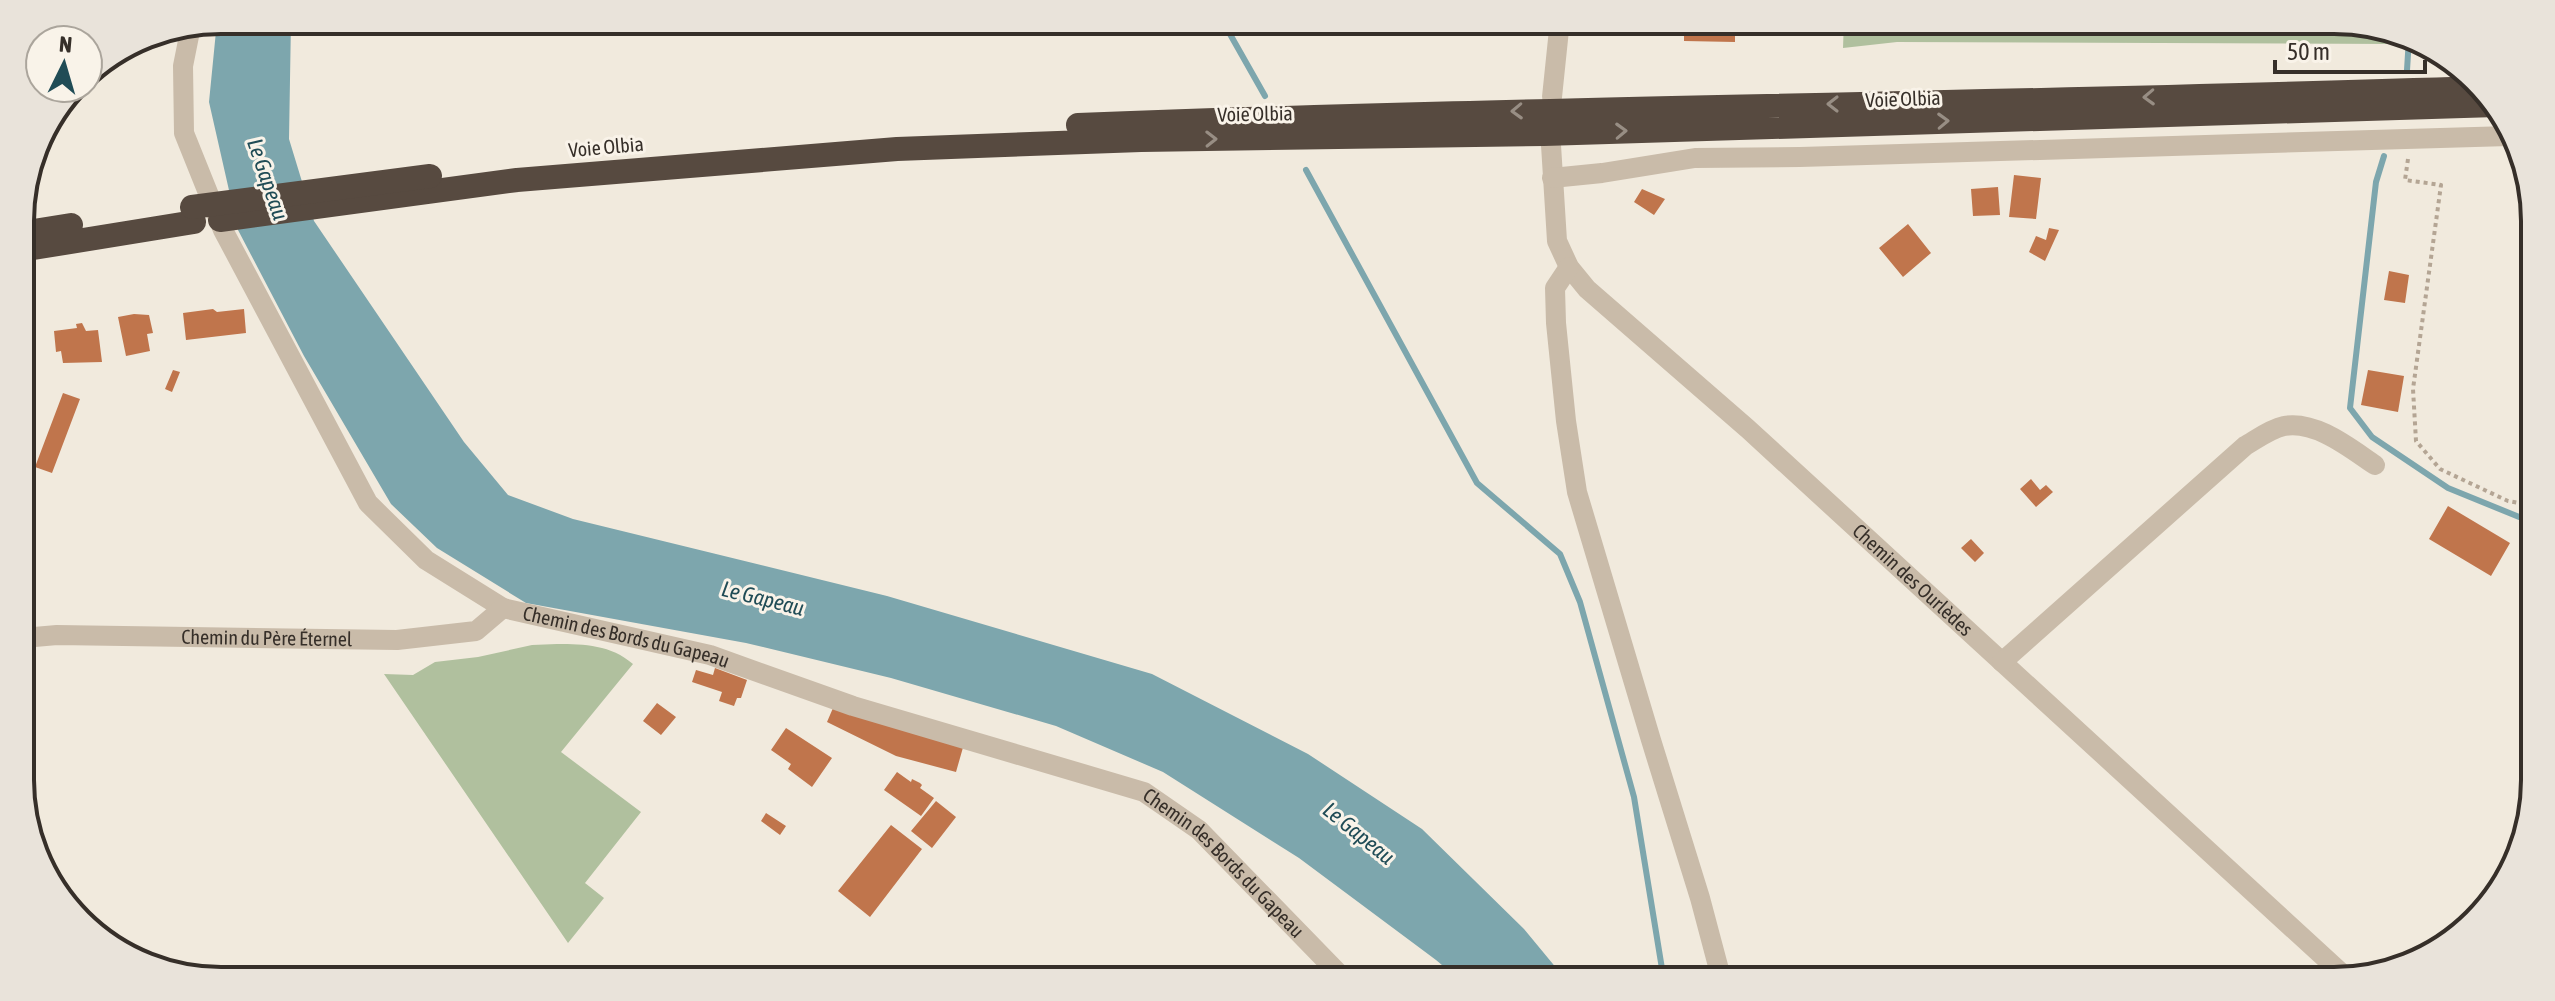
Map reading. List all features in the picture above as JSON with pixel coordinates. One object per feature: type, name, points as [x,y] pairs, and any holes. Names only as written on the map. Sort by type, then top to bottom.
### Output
[{"type":"highway","name":"Voie Olbia","points":[[34,232],[193,215],[433,183],[552,162],[787,141],[1275,116],[2465,88]]},
{"type":"highway","name":"Voie Olbia","points":[[433,183],[897,149],[1025,143],[1544,134],[2481,105]]},
{"type":"highway","name":"Voie Olbia","points":[[34,247],[193,215]]},
{"type":"street","points":[[1552,97],[1559,34]]},
{"type":"street","name":"Chemin des Bords du Gapeau","points":[[189,37],[183,66],[184,133],[223,230],[368,503],[426,560],[503,608],[710,655],[853,706],[1144,792],[1199,830],[1328,967]]},
{"type":"street","points":[[1552,178],[1695,158],[2501,136]]},
{"type":"street","name":"Chemin des Ourlèdes","points":[[1551,145],[1557,241],[1569,267],[1587,289],[1748,429],[2335,967]]},
{"type":"street","points":[[1569,267],[1555,288],[1556,323],[1577,492],[1718,967]]},
{"type":"street","points":[[2002,662],[2245,446],[2264,435],[2286,426],[2313,429],[2339,441],[2375,465]]},
{"type":"street","name":"Chemin du Père Éternel","points":[[34,637],[87,635],[397,640],[476,631],[503,608]]},
{"type":"path","points":[[2410,138],[2405,180],[2441,185],[2413,389],[2416,441],[2440,469],[2508,501],[2521,503]]},
{"type":"green space","points":[[1844,34],[2347,34],[2393,44],[1897,42],[1843,48]]},
{"type":"green space","points":[[532,645],[607,649],[633,664],[561,752],[641,812],[585,883],[604,898],[568,943],[384,674],[413,675],[435,662],[478,657]]},
{"type":"water","name":"Le Gapeau","points":[[216,34],[291,34],[289,139],[314,221],[464,442],[508,495],[573,519],[887,596],[1152,674],[1308,754],[1422,829],[1524,929],[1555,967],[1444,967],[1299,858],[1163,772],[1056,726],[891,678],[746,643],[526,603],[437,548],[391,504],[304,356],[238,230],[209,102]]},
{"type":"building","points":[[1684,34],[1735,34],[1735,42],[1684,41]]},
{"type":"building","points":[[2014,175],[2041,178],[2036,219],[2009,217]]},
{"type":"building","points":[[1998,187],[2000,215],[1973,216],[1971,189]]},
{"type":"building","points":[[1642,189],[1665,199],[1654,215],[1634,202]]},
{"type":"building","points":[[1908,224],[1931,253],[1903,277],[1879,248]]},
{"type":"building","points":[[2049,228],[2059,230],[2045,261],[2029,252],[2036,236],[2046,240]]},
{"type":"building","points":[[2389,271],[2409,275],[2405,303],[2384,300]]},
{"type":"building","points":[[213,309],[217,312],[244,309],[246,333],[186,340],[183,313]]},
{"type":"building","points":[[149,315],[153,333],[147,334],[150,351],[126,356],[118,317]]},
{"type":"building","points":[[82,323],[86,331],[98,330],[102,362],[63,363],[61,351],[56,352],[54,331],[77,328],[76,324]]},
{"type":"building","points":[[173,370],[180,372],[172,392],[165,389]]},
{"type":"building","points":[[2368,370],[2404,376],[2398,412],[2361,405]]},
{"type":"building","points":[[63,393],[80,399],[52,473],[35,467]]},
{"type":"building","points":[[2031,479],[2040,490],[2046,485],[2053,492],[2036,507],[2020,489]]},
{"type":"building","points":[[2448,506],[2510,543],[2491,576],[2429,539]]},
{"type":"building","points":[[1971,539],[1984,553],[1975,562],[1961,548]]},
{"type":"building","points":[[715,668],[747,680],[741,698],[737,698],[734,706],[719,701],[722,692],[692,682],[696,670],[713,675]]},
{"type":"building","points":[[657,703],[676,717],[661,735],[643,721]]},
{"type":"building","points":[[833,708],[964,744],[956,772],[896,756],[827,722]]},
{"type":"building","points":[[786,728],[832,758],[812,787],[788,769],[791,764],[771,750]]},
{"type":"building","points":[[897,772],[911,782],[912,779],[920,783],[920,788],[934,798],[921,816],[884,790]]},
{"type":"building","points":[[936,801],[956,817],[932,848],[911,831]]},
{"type":"building","points":[[766,813],[786,826],[780,835],[761,821]]},
{"type":"building","points":[[891,825],[922,849],[870,917],[838,891]]},
{"type":"waterway","points":[[1230,34],[1265,96]]},
{"type":"waterway","points":[[2407,70],[2408,50]]},
{"type":"waterway","points":[[2384,156],[2376,182],[2350,408],[2372,437],[2448,488],[2521,518]]},
{"type":"waterway","points":[[1306,170],[1477,483],[1560,554],[1580,602],[1634,797],[1662,967]]}]
